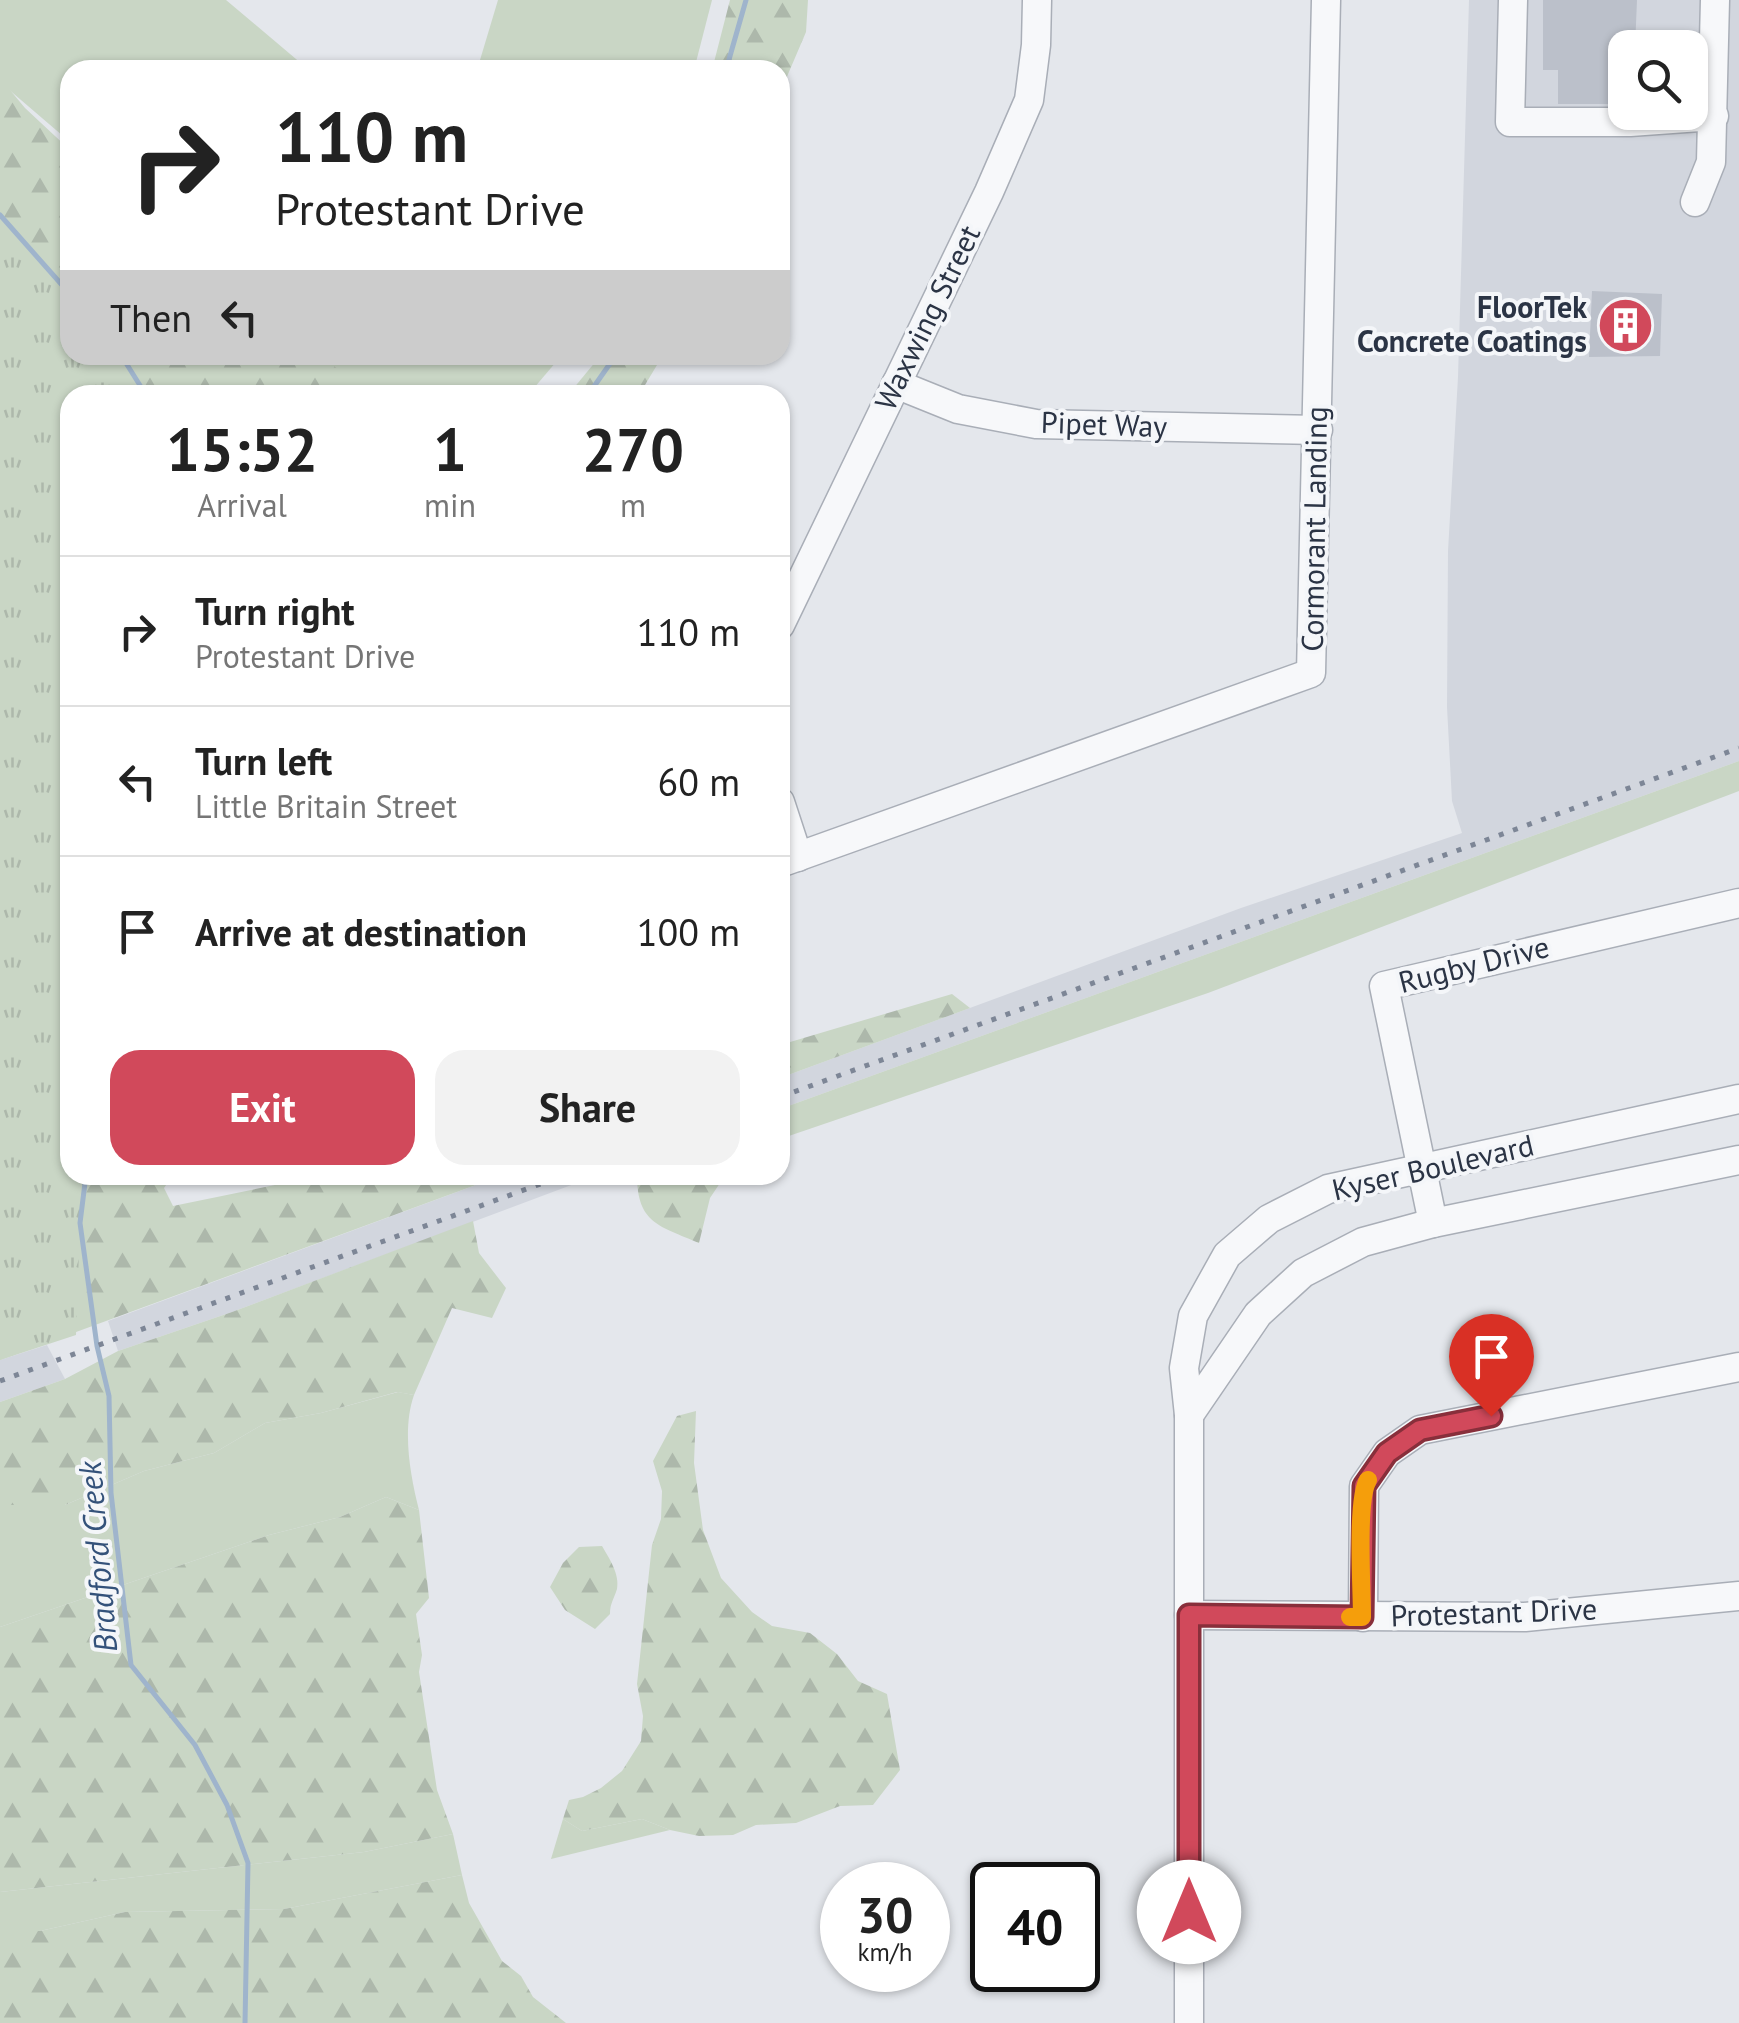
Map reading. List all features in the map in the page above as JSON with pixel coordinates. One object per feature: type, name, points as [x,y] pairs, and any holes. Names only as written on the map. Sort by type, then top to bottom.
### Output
[{"type":"street","name":"Waxwing Street","points":[[790,604],[989,192],[1029,100],[1037,0]]},
{"type":"street","name":"Cormorant Landing","points":[[790,860],[1311,673],[1326,0]]},
{"type":"street","points":[[1514,0],[1510,122],[1630,122],[1714,116]]},
{"type":"street","points":[[1695,202],[1711,162],[1715,0]]},
{"type":"street","name":"Pipet Way","points":[[896,384],[958,410],[1036,424],[1318,430]]},
{"type":"street","name":"Rugby Drive","points":[[1434,1223],[1384,986],[1739,903]]},
{"type":"street","name":"Kyser Boulevard","points":[[1189,1415],[1184,1368],[1193,1316],[1228,1255],[1269,1219],[1328,1190],[1739,1099]]},
{"type":"street","name":"Kyser Boulevard","points":[[1189,1415],[1258,1314],[1302,1272],[1363,1242],[1434,1223],[1739,1160]]},
{"type":"street","points":[[1362,1617],[1364,1486],[1387,1453],[1420,1430],[1739,1367]]},
{"type":"street","points":[[1189,1415],[1189,2023]]},
{"type":"street","name":"Protestant Drive","points":[[1189,1615],[1525,1617],[1739,1596]]},
{"type":"shaded area","points":[[1469,0],[1739,0],[1739,761],[790,1105],[790,1074],[1241,908],[1462,833],[1452,801],[1447,707],[1448,551],[1458,377]]},
{"type":"shaded area","points":[[476,1185],[571,1185],[118,1351],[108,1321]]},
{"type":"shaded area","points":[[47,1345],[65,1379],[0,1402],[0,1360]]},
{"type":"green space","points":[[0,0],[226,0],[297,60],[60,60],[60,133],[0,82]]},
{"type":"green space","points":[[498,0],[712,0],[697,60],[480,60]]},
{"type":"green space","points":[[730,0],[808,0],[806,32],[790,70],[790,60],[715,60]]},
{"type":"green space","points":[[0,78],[60,141],[60,365],[332,365],[361,385],[60,385],[60,1185],[166,1185],[173,1206],[275,1185],[476,1185],[0,1360]]},
{"type":"green space","points":[[0,215],[60,283],[60,365],[127,365],[140,385],[60,385],[60,1185],[85,1185],[76,1335],[0,1360]]},
{"type":"green space","points":[[328,365],[554,365],[536,385],[350,385]]},
{"type":"green space","points":[[593,365],[657,365],[645,385],[576,385]]},
{"type":"green space","points":[[1739,761],[1739,791],[1208,993],[790,1136],[790,1105]]},
{"type":"green space","points":[[952,994],[970,1008],[790,1074],[790,1042]]},
{"type":"green space","points":[[638,1185],[719,1185],[710,1198],[699,1243],[653,1221],[641,1204]]},
{"type":"green space","points":[[473,1221],[479,1253],[506,1288],[492,1318],[452,1308],[414,1395],[397,1392],[321,1413],[265,1423],[214,1453],[144,1471],[65,1505],[0,1505],[0,1402],[65,1379],[118,1351]]},
{"type":"green space","points":[[398,1392],[414,1395],[408,1437],[419,1510],[386,1497],[340,1517],[269,1535],[0,1627],[0,1505],[65,1505],[144,1471],[214,1453],[265,1423]]},
{"type":"green space","points":[[696,1411],[694,1463],[703,1530],[721,1578],[752,1612],[772,1626],[810,1633],[837,1654],[858,1681],[887,1694],[900,1770],[873,1805],[840,1806],[796,1823],[756,1825],[733,1835],[699,1836],[642,1819],[582,1831],[563,1819],[569,1800],[601,1788],[622,1771],[641,1741],[643,1716],[637,1684],[652,1545],[661,1519],[662,1491],[653,1461],[677,1416]]},
{"type":"green space","points":[[386,1497],[419,1510],[429,1598],[416,1614],[422,1655],[419,1672],[437,1790],[453,1834],[364,1852],[0,1892],[0,1627],[269,1535],[340,1517]]},
{"type":"green space","points":[[602,1546],[618,1583],[610,1614],[595,1629],[565,1610],[550,1587],[563,1563],[579,1547]]},
{"type":"green space","points":[[563,1819],[582,1831],[642,1819],[670,1830],[551,1859]]},
{"type":"green space","points":[[453,1834],[462,1875],[284,1909],[125,1912],[40,1931],[0,1931],[0,1892],[364,1852]]},
{"type":"green space","points":[[462,1875],[469,1903],[502,1961],[521,1976],[533,1997],[566,2023],[0,2023],[0,1931],[40,1931],[125,1912],[284,1909]]},
{"type":"building","points":[[1543,0],[1637,0],[1636,30],[1608,30],[1608,104],[1558,104],[1558,70],[1543,70]]},
{"type":"building","name":"FloorTek Concrete Coatings","points":[[1592,291],[1662,294],[1660,356],[1589,357]]},
{"type":"waterway","points":[[729,60],[746,0]]},
{"type":"waterway","name":"Bradford Creek","points":[[0,215],[60,283]]},
{"type":"waterway","name":"Bradford Creek","points":[[127,365],[140,385]]},
{"type":"waterway","points":[[595,385],[609,365]]},
{"type":"waterway","name":"Bradford Creek","points":[[85,1185],[80,1223],[97,1346],[109,1396],[111,1493],[131,1665],[195,1745],[227,1805],[248,1863],[245,2023]]},
{"type":"railway","points":[[790,1093],[1739,748]]},
{"type":"railway","points":[[0,1381],[538,1185]]},
{"type":"slow traffic","points":[[1350,1617],[1362,1617],[1362,1523],[1364,1486],[1368,1480]]},
{"type":"place","name":"FloorTek Concrete Coatings","points":[[1626,325]]},
{"type":"route","points":[[1189,1912],[1189,1615],[1362,1617],[1364,1486],[1387,1453],[1420,1430],[1491,1416]]}]
